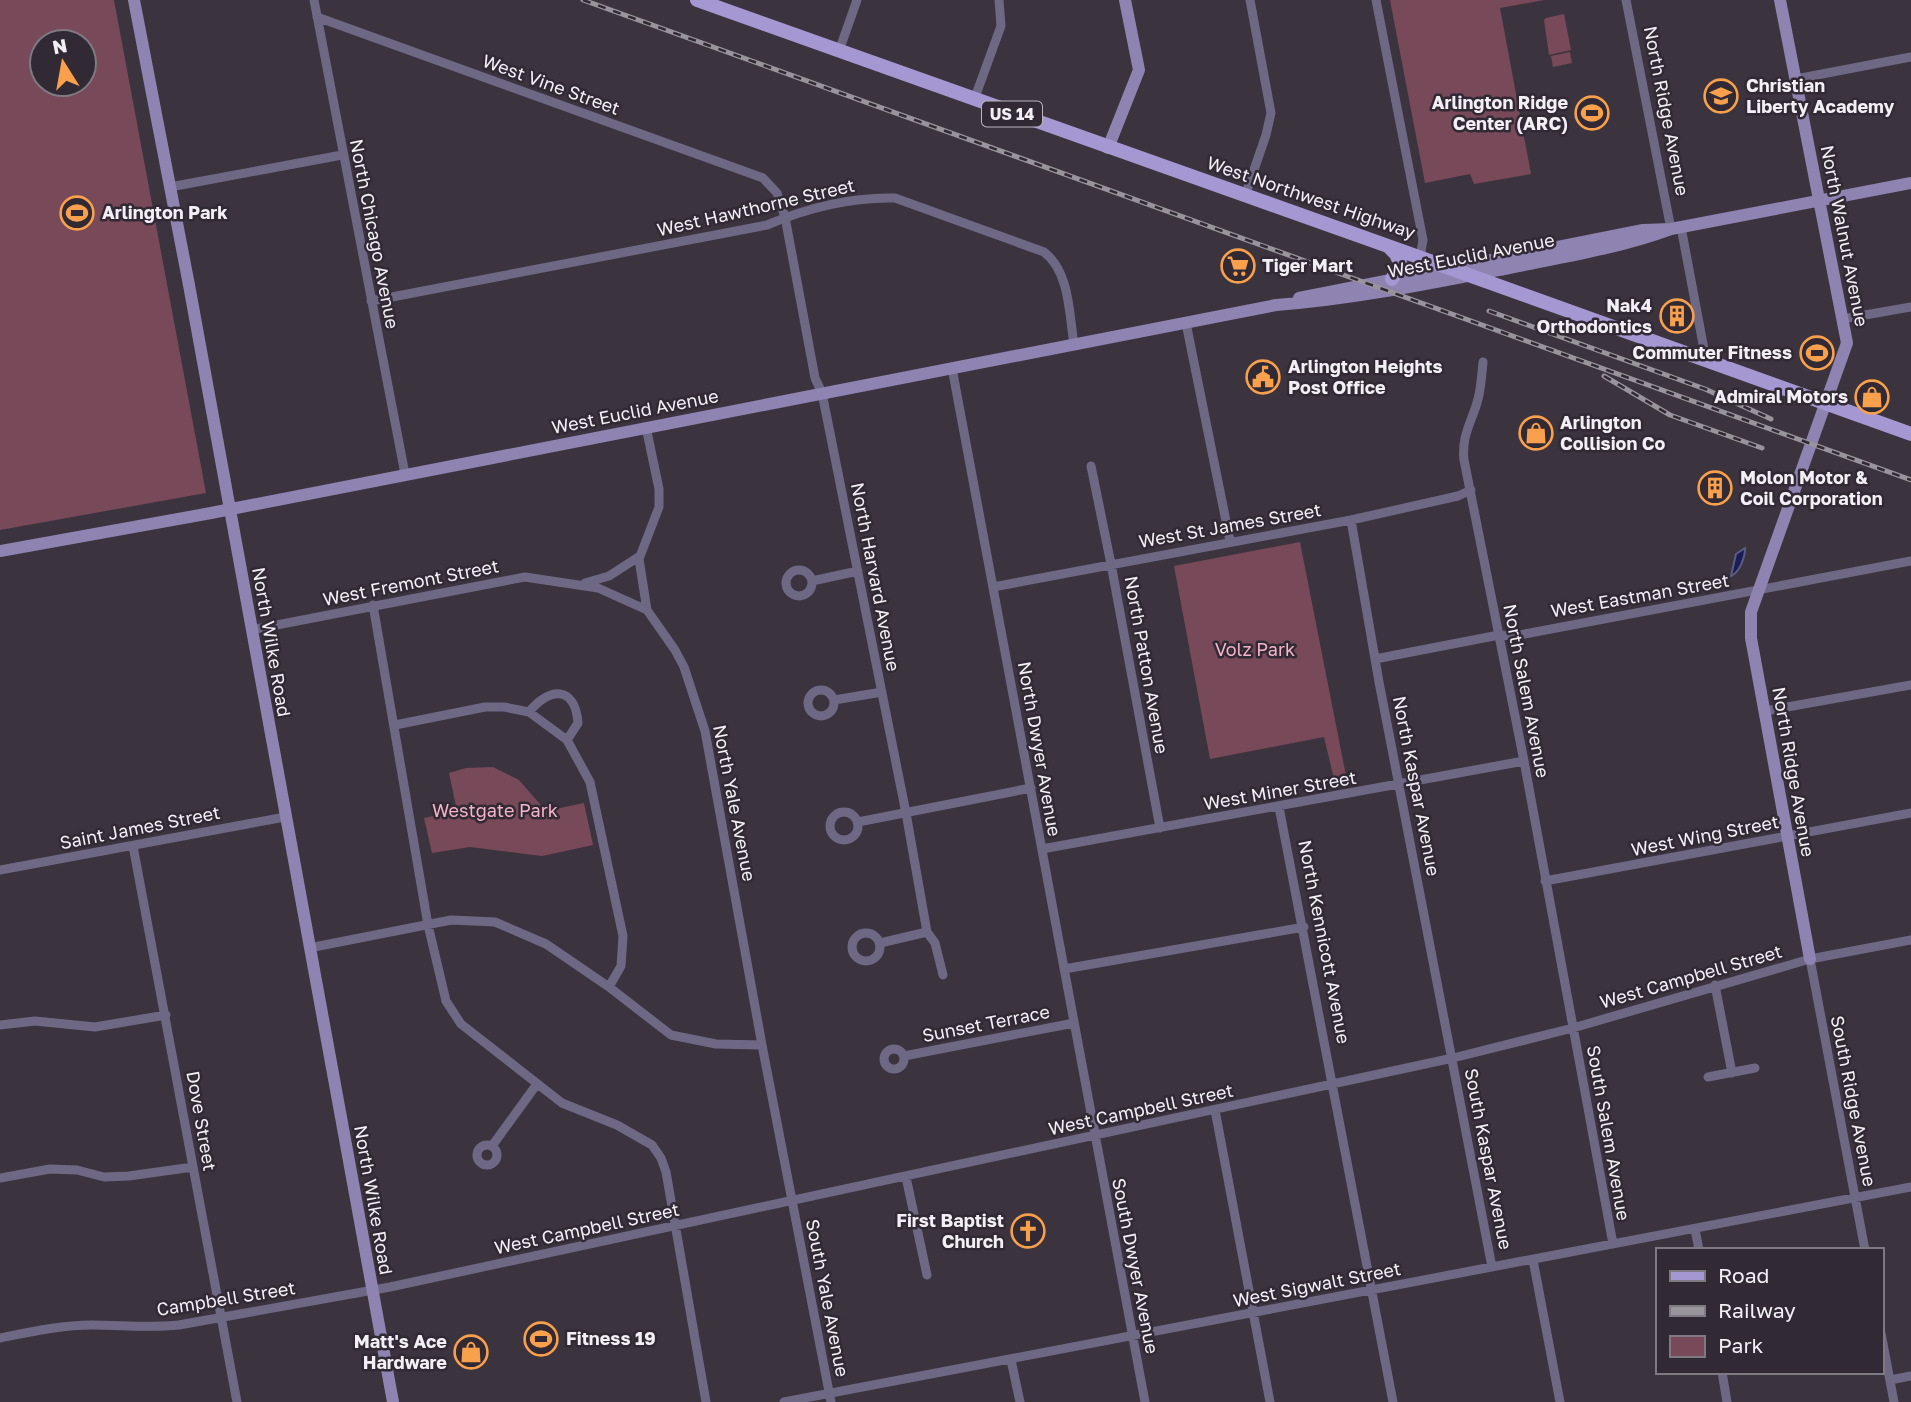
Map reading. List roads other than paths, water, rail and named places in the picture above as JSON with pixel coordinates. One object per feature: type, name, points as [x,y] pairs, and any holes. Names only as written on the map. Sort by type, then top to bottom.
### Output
[{"type":"main road","name":"North Wilke Road","points":[[134,0],[393,1402]]},
{"type":"main road","name":"West Northwest Highway","points":[[697,0],[714,3],[974,100],[1449,267],[1911,434]]},
{"type":"main road","points":[[1108,148],[1139,70],[1125,0]]},
{"type":"main road","name":"North Walnut Avenue","points":[[1758,591],[1847,343],[1780,0]]},
{"type":"main road","name":"West Euclid Avenue","points":[[0,551],[1186,323],[1449,267],[1643,230],[1676,228],[1911,183]]},
{"type":"main road","name":"West Euclid Avenue","points":[[1276,305],[1319,302],[1471,275],[1637,242],[1676,228]]},
{"type":"main road","points":[[1387,245],[1396,254],[1401,265],[1392,279]]},
{"type":"main road","name":"North Ridge Avenue","points":[[1758,591],[1751,612],[1751,625],[1786,836],[1810,959]]},
{"type":"street","name":"North Chicago Avenue","points":[[314,0],[405,474]]},
{"type":"street","points":[[839,51],[857,0]]},
{"type":"street","points":[[974,100],[1001,26],[999,0]]},
{"type":"street","points":[[1245,196],[1271,113],[1250,0]]},
{"type":"street","points":[[1376,0],[1423,240],[1420,257]]},
{"type":"street","name":"North Ridge Avenue","points":[[1626,0],[1706,360]]},
{"type":"street","name":"West Vine Street","points":[[317,16],[763,178],[772,186]]},
{"type":"street","points":[[1796,79],[1911,57]]},
{"type":"street","points":[[170,187],[342,155]]},
{"type":"street","name":"North Harvard Avenue","points":[[772,186],[781,200],[815,378],[822,393],[906,813],[927,932],[935,943],[943,975]]},
{"type":"street","name":"West Hawthorne Street","points":[[371,301],[767,225],[817,208],[876,198],[895,198],[1044,252],[1062,277],[1074,344]]},
{"type":"street","points":[[1842,319],[1911,307]]},
{"type":"street","points":[[1186,323],[1230,541]]},
{"type":"street","name":"North Salem Avenue","points":[[1483,362],[1479,397],[1466,428],[1463,449],[1573,1028]]},
{"type":"street","name":"North Dwyer Avenue","points":[[952,368],[1095,1136]]},
{"type":"street","name":"North Yale Avenue","points":[[646,427],[659,489],[659,507],[640,556],[647,610],[684,667],[705,731],[793,1200]]},
{"type":"street","name":"North Patton Avenue","points":[[1091,466],[1160,828]]},
{"type":"street","name":"West St James Street","points":[[993,587],[1351,520],[1423,505],[1471,490]]},
{"type":"street","name":"North Kaspar Avenue","points":[[1351,520],[1375,659],[1453,1058]]},
{"type":"street","name":"West Fremont Street","points":[[577,584],[609,576],[640,556]]},
{"type":"street","name":"West Eastman Street","points":[[1375,659],[1499,635],[1514,636],[1911,561]]},
{"type":"street","points":[[812,581],[858,571]]},
{"type":"street","name":"West Fremont Street","points":[[251,630],[525,577],[598,588],[647,610]]},
{"type":"street","points":[[373,605],[428,925],[446,1001],[461,1024],[537,1084],[562,1102],[617,1125],[652,1145],[661,1158],[666,1172],[706,1402]]},
{"type":"street","points":[[1765,711],[1911,685]]},
{"type":"street","points":[[834,700],[882,692]]},
{"type":"street","points":[[529,712],[547,695],[558,693],[567,697],[575,705],[578,723],[567,740]]},
{"type":"street","points":[[395,725],[485,706],[504,706],[529,712],[567,740],[590,782],[623,936],[624,954],[621,966],[609,987]]},
{"type":"street","name":"West Miner Street","points":[[1042,849],[1524,761]]},
{"type":"street","points":[[858,822],[1031,788]]},
{"type":"street","name":"North Kennicott Avenue","points":[[1279,807],[1304,926],[1393,1402]]},
{"type":"street","name":"West Wing Street","points":[[1545,881],[1911,813]]},
{"type":"street","name":"Saint James Street","points":[[0,870],[285,817]]},
{"type":"street","name":"Dove Street","points":[[133,846],[237,1402]]},
{"type":"street","points":[[309,948],[451,920],[495,922],[546,944],[609,987],[671,1035],[716,1044],[762,1045]]},
{"type":"street","points":[[1064,969],[1304,926]]},
{"type":"street","points":[[880,943],[927,932]]},
{"type":"street","name":"West Campbell Street","points":[[372,1291],[1453,1058],[1573,1028],[1810,959],[1911,940]]},
{"type":"street","name":"South Ridge Avenue","points":[[1810,959],[1865,1248]]},
{"type":"street","points":[[1715,985],[1732,1073]]},
{"type":"street","points":[[0,1026],[35,1021],[94,1027],[166,1015]]},
{"type":"street","name":"Sunset Terrace","points":[[904,1056],[1074,1023]]},
{"type":"street","name":"South Salem Avenue","points":[[1573,1028],[1613,1244]]},
{"type":"street","name":"South Kaspar Avenue","points":[[1453,1058],[1492,1267]]},
{"type":"street","points":[[1708,1077],[1755,1068]]},
{"type":"street","points":[[492,1146],[537,1084]]},
{"type":"street","points":[[1215,1110],[1270,1402]]},
{"type":"street","name":"South Dwyer Avenue","points":[[1095,1136],[1145,1402]]},
{"type":"street","points":[[0,1178],[50,1169],[77,1170],[104,1177],[193,1167]]},
{"type":"street","points":[[906,1177],[927,1275]]},
{"type":"street","name":"West Sigwalt Street","points":[[784,1402],[830,1398],[1371,1290],[1911,1188]]},
{"type":"street","name":"South Yale Avenue","points":[[793,1200],[830,1398]]},
{"type":"street","points":[[1695,1229],[1699,1248]]},
{"type":"street","name":"South Kaspar Avenue","points":[[1533,1260],[1560,1402]]},
{"type":"street","name":"Campbell Street","points":[[0,1338],[89,1325],[162,1327],[372,1291]]},
{"type":"street","points":[[1883,1343],[1894,1402]]},
{"type":"street","points":[[1011,1360],[1020,1402]]},
{"type":"street","points":[[1722,1374],[1727,1402]]},
{"type":"street","points":[[1890,1380],[1911,1376]]},
{"type":"railway","points":[[583,0],[1911,480]]},
{"type":"railway","points":[[1489,311],[1705,389],[1771,419]]},
{"type":"railway","points":[[1604,376],[1670,415],[1762,448]]},
{"type":"place","name":"Christian Liberty Academy","points":[[1721,96]]},
{"type":"place","name":"Arlington Ridge Center (ARC)","points":[[1592,113]]},
{"type":"place","name":"Arlington Park","points":[[77,213]]},
{"type":"place","name":"Tiger Mart","points":[[1238,266]]},
{"type":"place","name":"Nak4 Orthodontics","points":[[1677,316]]},
{"type":"place","name":"Commuter Fitness","points":[[1817,353]]},
{"type":"place","name":"Arlington Heights Post Office","points":[[1263,377]]},
{"type":"place","name":"Admiral Motors","points":[[1872,397]]},
{"type":"place","name":"Arlington Collision Co","points":[[1536,433]]},
{"type":"place","name":"Molon Motor & Coil Corporation","points":[[1715,488]]},
{"type":"place","name":"First Baptist Church","points":[[1028,1231]]},
{"type":"place","name":"Fitness 19","points":[[541,1339]]},
{"type":"place","name":"Matt's Ace Hardware","points":[[471,1352]]},
{"type":"park label","name":"Volz Park","points":[[1255,650]]},
{"type":"park label","name":"Westgate Park","points":[[495,811]]}]
